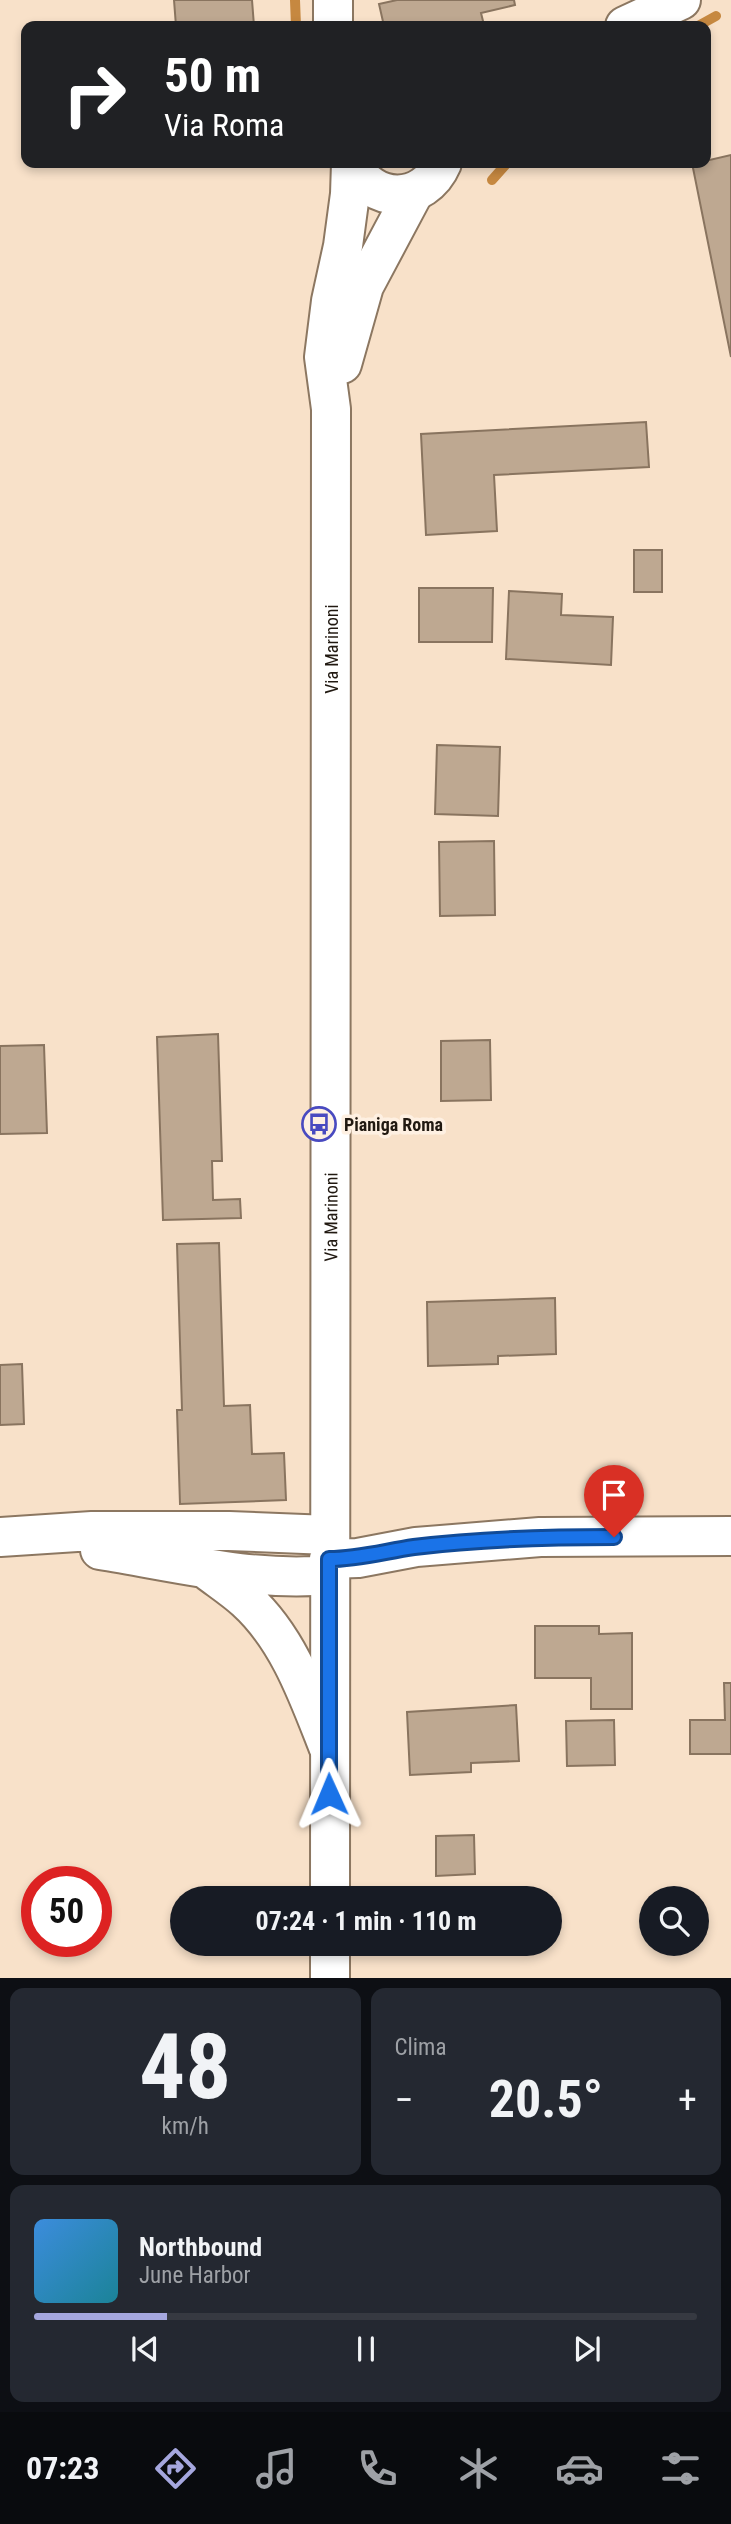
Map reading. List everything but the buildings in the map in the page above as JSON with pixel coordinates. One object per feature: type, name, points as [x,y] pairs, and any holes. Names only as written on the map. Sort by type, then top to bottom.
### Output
[{"type":"main road","points":[[636,21],[681,0]]},
{"type":"main road","name":"Via Marinoni","points":[[330,1886],[331,409],[324,357],[331,301],[343,246],[351,168]]},
{"type":"main road","name":"Via Marinoni","points":[[354,168],[369,185],[398,195],[426,186],[440,168]]},
{"type":"main road","name":"Via Marinoni","points":[[331,409],[364,286],[414,192]]},
{"type":"main road","points":[[6,1537],[92,1531],[229,1531],[329,1556],[358,1558],[415,1547],[540,1537],[731,1536]]},
{"type":"main road","points":[[6,1537],[257,1576],[306,1577],[329,1556]]},
{"type":"main road","points":[[205,1568],[247,1601],[279,1640],[303,1683],[328,1746]]},
{"type":"main road","points":[[330,1956],[330,1978]]},
{"type":"waterway","points":[[295,0],[296,21]]},
{"type":"waterway","points":[[707,21],[716,16]]},
{"type":"waterway","points":[[492,180],[503,168]]},
{"type":"place","name":"Pianiga Roma","points":[[319,1124]]},
{"type":"route","points":[[329,1794],[329,1559],[358,1558],[415,1547],[540,1537],[614,1537]]}]
